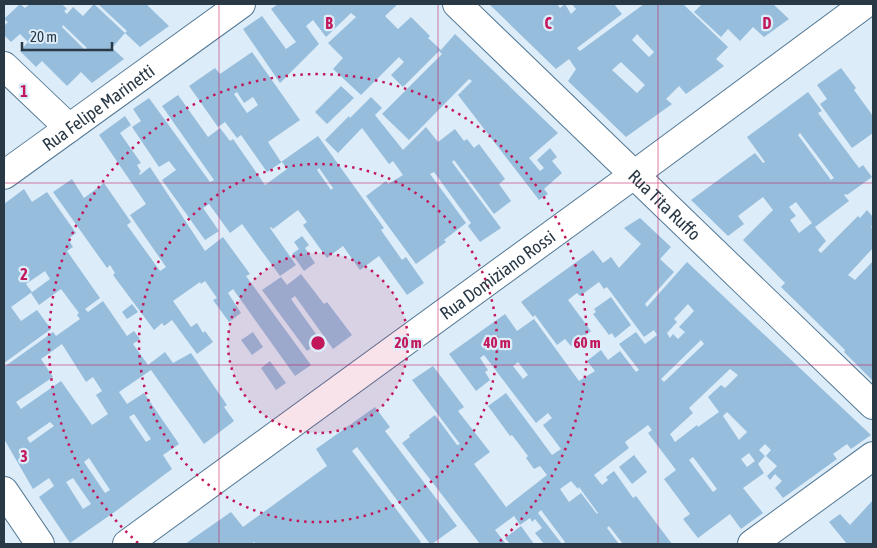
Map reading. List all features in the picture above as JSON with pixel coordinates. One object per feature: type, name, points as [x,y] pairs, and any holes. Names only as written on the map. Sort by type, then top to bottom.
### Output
[{"type":"street","name":"Rua Felipe Marinetti","points":[[4,176],[241,4]]},
{"type":"street","name":"Rua Tita Ruffo","points":[[457,4],[873,406]]},
{"type":"street","name":"Rua Domiziano Rossi","points":[[127,544],[865,4]]},
{"type":"street","points":[[4,66],[70,128]]},
{"type":"street","points":[[752,544],[873,456]]},
{"type":"street","points":[[4,491],[40,544]]},
{"type":"building","points":[[20,4],[25,8],[30,4],[62,4],[67,9],[64,11],[67,14],[73,7],[83,16],[94,4],[125,33],[112,48],[124,59],[92,83],[81,72],[67,86],[42,61],[36,67],[20,51],[28,42],[20,34],[11,42],[4,35],[4,26],[8,22],[4,19]],"holes":[[[63,25],[87,48],[85,50],[62,27]]]},
{"type":"building","points":[[98,4],[146,4],[169,26],[140,47],[125,33],[127,31]]},
{"type":"building","points":[[278,4],[398,4],[385,16],[398,29],[411,17],[430,36],[428,38],[441,50],[455,34],[558,133],[529,158],[540,171],[544,168],[537,160],[550,148],[557,157],[552,161],[562,173],[544,189],[548,194],[539,200],[458,95],[472,81],[469,79],[409,140],[382,114],[442,54],[439,51],[403,87],[391,75],[404,62],[399,57],[361,95],[333,69],[343,58],[328,43],[356,17],[351,13],[326,37],[313,20],[306,26],[319,44],[280,83],[243,29],[262,16],[286,49],[296,42],[271,9]]},
{"type":"building","points":[[489,4],[557,4],[560,8],[565,4],[571,14],[576,9],[572,4],[614,4],[622,14],[577,48],[580,51],[644,4],[683,4],[728,47],[716,59],[724,66],[686,94],[679,86],[666,99],[672,104],[626,137],[568,81],[576,69],[569,59],[556,69]],"holes":[[[637,34],[654,52],[649,57],[632,40]],[[621,62],[645,85],[637,93],[612,70]]]},
{"type":"building","points":[[700,4],[773,4],[789,19],[764,37],[753,27],[740,41],[728,29],[721,37],[694,12]]},
{"type":"building","points":[[252,52],[300,120],[268,142],[281,162],[318,136],[384,228],[381,230],[402,260],[406,257],[424,283],[407,295],[379,256],[360,270],[343,246],[327,258],[303,225],[307,222],[298,210],[273,229],[270,228],[296,265],[280,276],[242,224],[230,233],[209,204],[203,208],[219,231],[205,240],[162,180],[176,170],[169,161],[159,167],[132,127],[141,121],[133,109],[149,98],[210,182],[214,180],[162,106],[178,95],[208,137],[220,128],[230,141],[233,139],[265,185],[287,169],[282,162],[267,172],[241,135],[237,138],[225,122],[218,127],[189,86],[215,68],[220,74]],"holes":[[[237,92],[244,103],[253,97],[258,105],[247,113],[234,94]],[[319,168],[333,188],[331,190],[317,170]]]},
{"type":"building","points":[[841,68],[873,116],[873,133],[852,148],[820,104],[827,99],[817,85]]},
{"type":"building","points":[[341,86],[354,98],[327,124],[315,112]]},
{"type":"building","points":[[808,92],[822,111],[818,113],[859,168],[863,165],[872,177],[847,195],[844,195],[849,201],[815,227],[826,241],[818,250],[821,253],[858,216],[860,218],[867,210],[873,217],[873,225],[871,227],[873,229],[873,248],[848,275],[855,280],[873,261],[873,381],[844,352],[845,350],[781,287],[785,283],[743,240],[773,210],[763,197],[738,216],[744,224],[728,236],[691,200],[755,153],[763,163],[765,162],[747,137]],"holes":[[[800,133],[834,178],[831,180],[798,135]],[[796,202],[812,223],[799,233],[790,220],[796,216],[789,207]]]},
{"type":"building","points":[[371,97],[382,108],[375,115],[403,150],[426,127],[438,142],[455,129],[464,141],[467,139],[474,148],[479,144],[505,179],[499,184],[511,201],[494,214],[454,160],[452,162],[501,228],[480,242],[468,226],[471,223],[434,172],[430,174],[466,223],[444,240],[446,242],[416,264],[366,196],[386,181],[388,184],[403,175],[393,161],[389,164],[362,128],[338,153],[325,140]]},
{"type":"building","points":[[125,116],[131,125],[120,133],[141,163],[137,165],[141,172],[139,173],[140,175],[150,167],[205,251],[223,237],[250,274],[246,276],[311,365],[295,376],[233,289],[228,293],[241,313],[229,322],[213,300],[217,298],[205,281],[201,284],[200,282],[173,301],[191,327],[197,323],[203,333],[205,331],[213,342],[197,354],[172,320],[164,326],[162,323],[154,330],[113,275],[115,273],[110,265],[107,268],[53,192],[72,179],[84,198],[104,183],[131,222],[127,225],[160,271],[166,267],[130,215],[146,204],[99,135]]},
{"type":"building","points":[[24,189],[32,202],[47,192],[76,233],[68,239],[73,247],[67,251],[100,298],[85,309],[88,312],[103,301],[127,336],[134,331],[140,339],[133,344],[148,365],[165,352],[173,363],[191,353],[227,405],[224,407],[234,421],[204,444],[151,370],[119,392],[127,404],[144,393],[179,444],[163,455],[172,469],[70,543],[39,497],[54,486],[49,478],[33,489],[4,439],[4,367],[53,332],[56,336],[80,319],[77,315],[79,313],[61,289],[39,305],[31,293],[50,279],[45,271],[26,284],[32,292],[11,307],[21,321],[37,310],[51,329],[4,363],[4,204]],"holes":[[[62,344],[86,382],[93,377],[102,391],[96,395],[108,414],[92,425],[61,381],[21,409],[16,402],[53,377],[41,359]],[[134,414],[151,439],[146,442],[129,417]],[[50,422],[54,426],[30,443],[27,438]],[[89,458],[110,490],[105,493],[84,462]],[[73,478],[91,504],[83,509],[66,482]]]},
{"type":"building","points":[[640,218],[671,247],[660,259],[674,272],[645,304],[647,307],[687,262],[871,435],[851,449],[847,444],[833,454],[837,459],[783,498],[775,488],[782,481],[775,474],[770,480],[767,476],[777,466],[766,456],[771,450],[765,444],[759,450],[765,456],[758,464],[764,473],[743,488],[763,513],[741,529],[730,514],[698,538],[683,519],[690,514],[664,479],[676,470],[648,433],[652,430],[648,425],[625,442],[629,448],[594,475],[602,485],[608,480],[606,477],[614,471],[633,498],[636,496],[672,544],[623,544],[609,526],[607,528],[619,544],[562,544],[544,544],[535,533],[542,528],[535,519],[532,522],[530,518],[520,525],[514,516],[495,530],[506,544],[480,544],[402,443],[410,437],[409,435],[435,415],[457,445],[460,444],[412,380],[433,366],[464,407],[458,411],[490,452],[474,464],[506,507],[547,475],[540,466],[534,469],[526,458],[528,456],[512,435],[510,436],[488,406],[506,393],[552,455],[561,449],[543,425],[552,418],[548,413],[536,423],[484,355],[480,358],[488,370],[485,372],[490,380],[476,391],[449,354],[505,314],[517,331],[534,319],[579,381],[595,371],[587,361],[601,350],[608,360],[620,351],[636,372],[639,370],[619,344],[636,332],[645,344],[657,335],[654,330],[644,337],[607,287],[604,289],[599,282],[580,296],[577,293],[568,300],[591,331],[571,346],[565,339],[557,345],[535,315],[533,317],[521,302],[593,250],[603,263],[611,257],[619,268],[641,244],[624,228]],"holes":[[[688,304],[694,311],[679,327],[685,332],[678,339],[673,334],[670,338],[667,333],[677,322],[674,319]],[[701,340],[704,344],[664,382],[661,379]],[[518,362],[528,375],[523,379],[513,366]],[[730,369],[738,375],[725,388],[721,385],[708,397],[719,412],[698,427],[697,425],[675,442],[670,434],[693,413],[689,408]],[[727,412],[747,432],[739,440],[723,416]],[[749,453],[755,461],[747,467],[741,459]],[[693,457],[717,489],[713,492],[689,460]],[[571,481],[578,489],[579,487],[597,514],[581,493],[569,502],[560,489]],[[541,510],[565,542],[562,544],[538,513]]]},
{"type":"building","points":[[302,236],[309,245],[305,248],[315,263],[304,271],[292,254],[299,249],[294,242]]},
{"type":"building","points":[[301,274],[324,304],[327,302],[352,335],[333,349],[295,296],[291,299],[321,341],[307,351],[262,290],[281,277],[287,285]]},
{"type":"building","points":[[611,297],[631,325],[615,338],[612,333],[609,335],[593,314],[596,312],[594,309]]},
{"type":"building","points":[[132,304],[138,312],[127,319],[122,312]]},
{"type":"building","points":[[253,332],[263,347],[252,355],[241,340]]},
{"type":"building","points":[[270,361],[286,383],[276,390],[261,368]]},
{"type":"building","points":[[375,407],[390,427],[385,431],[457,526],[430,544],[357,447],[352,451],[421,542],[418,544],[256,544],[254,542],[251,544],[185,544],[231,512],[243,527],[327,466],[316,449]]},
{"type":"building","points":[[634,455],[647,472],[632,484],[619,467]]},
{"type":"building","points":[[873,500],[873,544],[847,544],[829,522],[840,514],[850,525]]},
{"type":"building","points":[[521,526],[534,544],[510,544],[505,538]]}]
